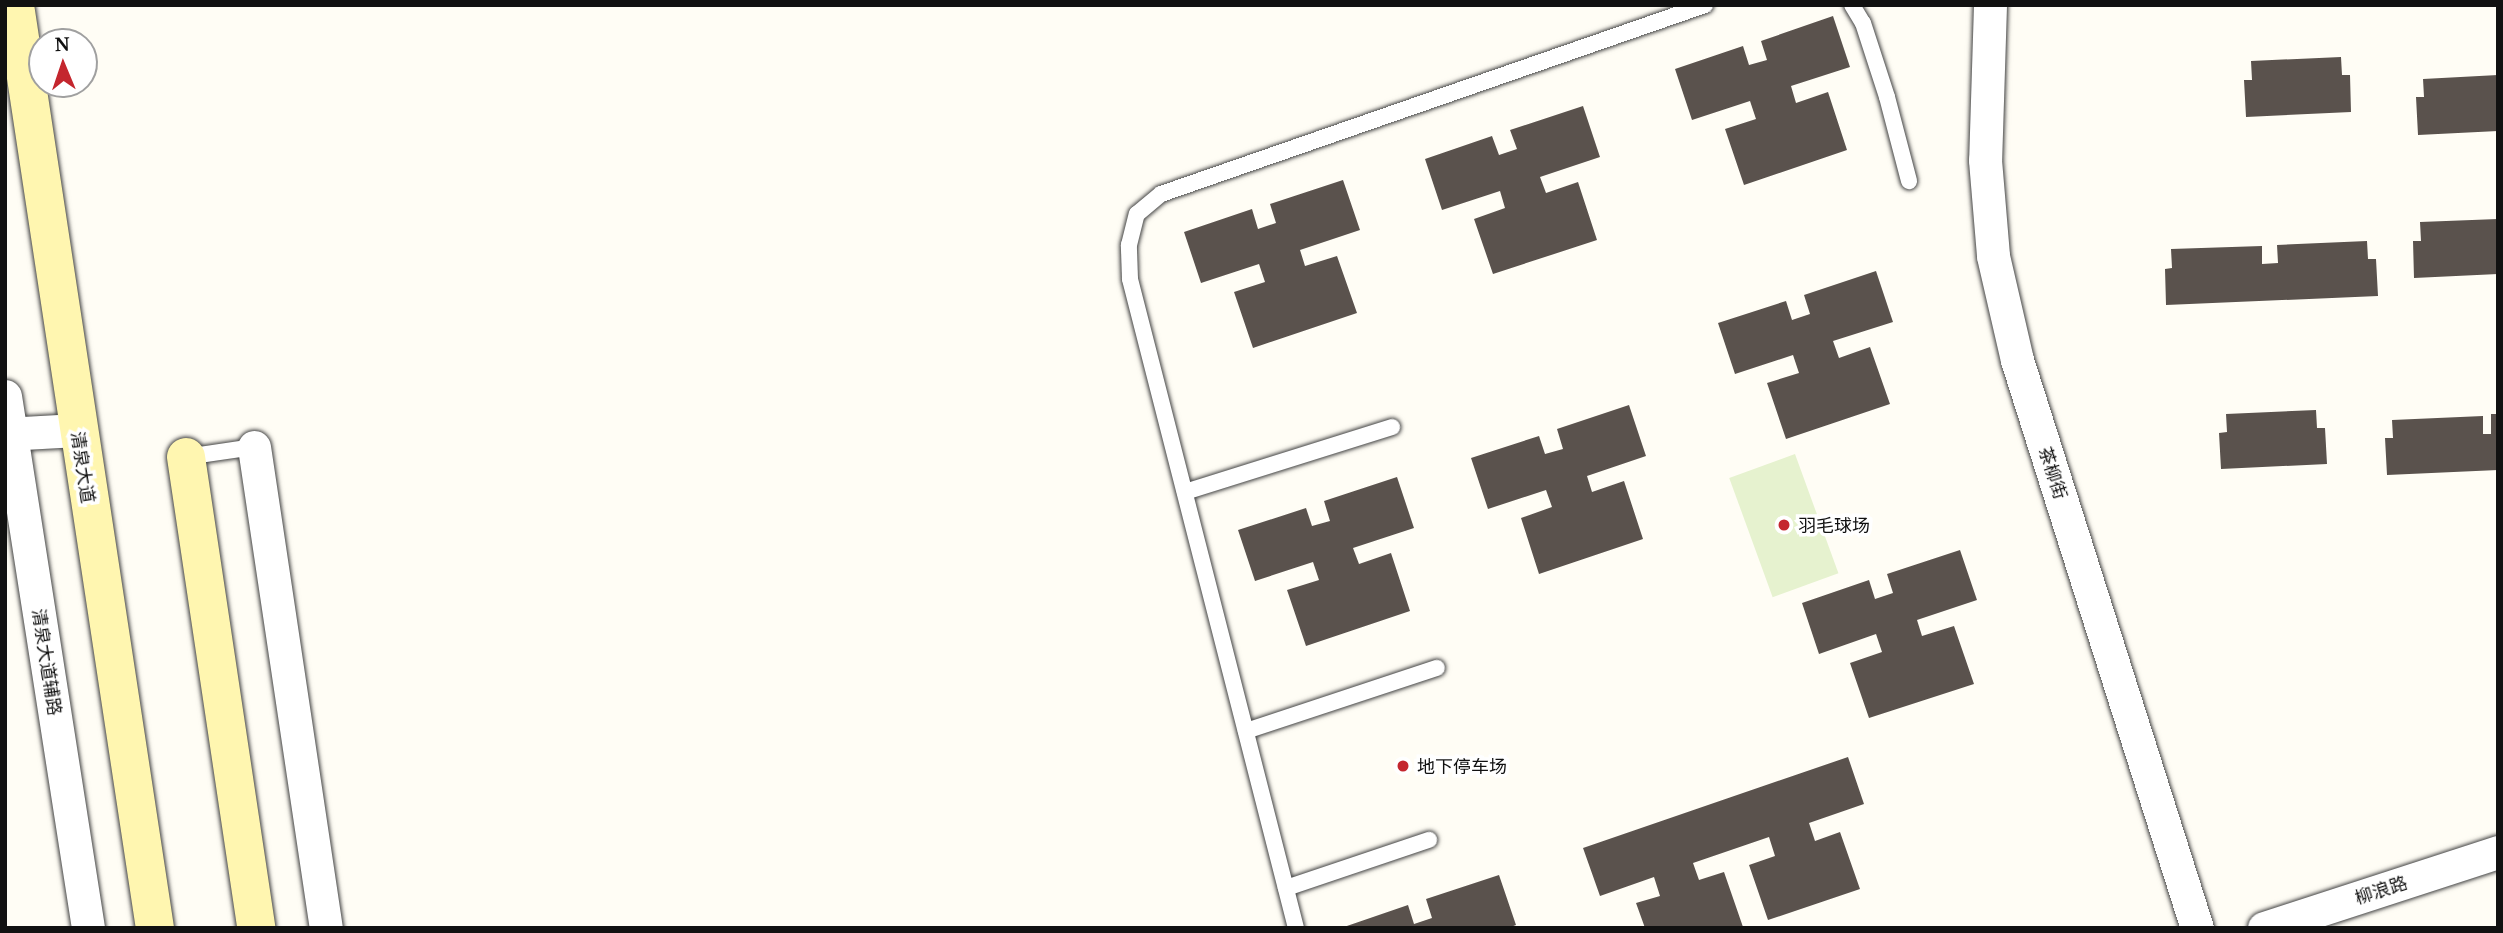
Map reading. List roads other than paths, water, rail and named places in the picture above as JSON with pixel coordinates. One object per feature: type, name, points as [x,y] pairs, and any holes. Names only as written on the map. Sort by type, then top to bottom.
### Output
[{"type":"main road","name":"清泉大道","points":[[15,5],[77,430],[155,928]]},
{"type":"main road","points":[[186,457],[256,928]]},
{"type":"street","name":"茶柳街","points":[[1990,5],[1985,160],[1993,256],[2017,360],[2197,928]]},
{"type":"street","name":"清泉大道辅路","points":[[5,396],[8,434],[88,928]]},
{"type":"street","points":[[8,434],[77,430]]},
{"type":"street","points":[[254,447],[326,928]]},
{"type":"street","name":"柳浪路","points":[[2264,928],[2498,852]]},
{"type":"lane","points":[[1296,928],[1130,279],[1129,245],[1137,214],[1161,194],[1705,5]]},
{"type":"lane","points":[[1852,5],[1863,23],[1887,97],[1909,181]]},
{"type":"lane","points":[[1185,492],[1392,428]]},
{"type":"lane","points":[[186,457],[254,447]]},
{"type":"lane","points":[[1246,731],[1437,668]]},
{"type":"lane","points":[[1286,888],[1429,841]]},
{"type":"place","name":"羽毛球场","points":[[1784,525]]},
{"type":"place","name":"地下停车场","points":[[1403,766]]}]
